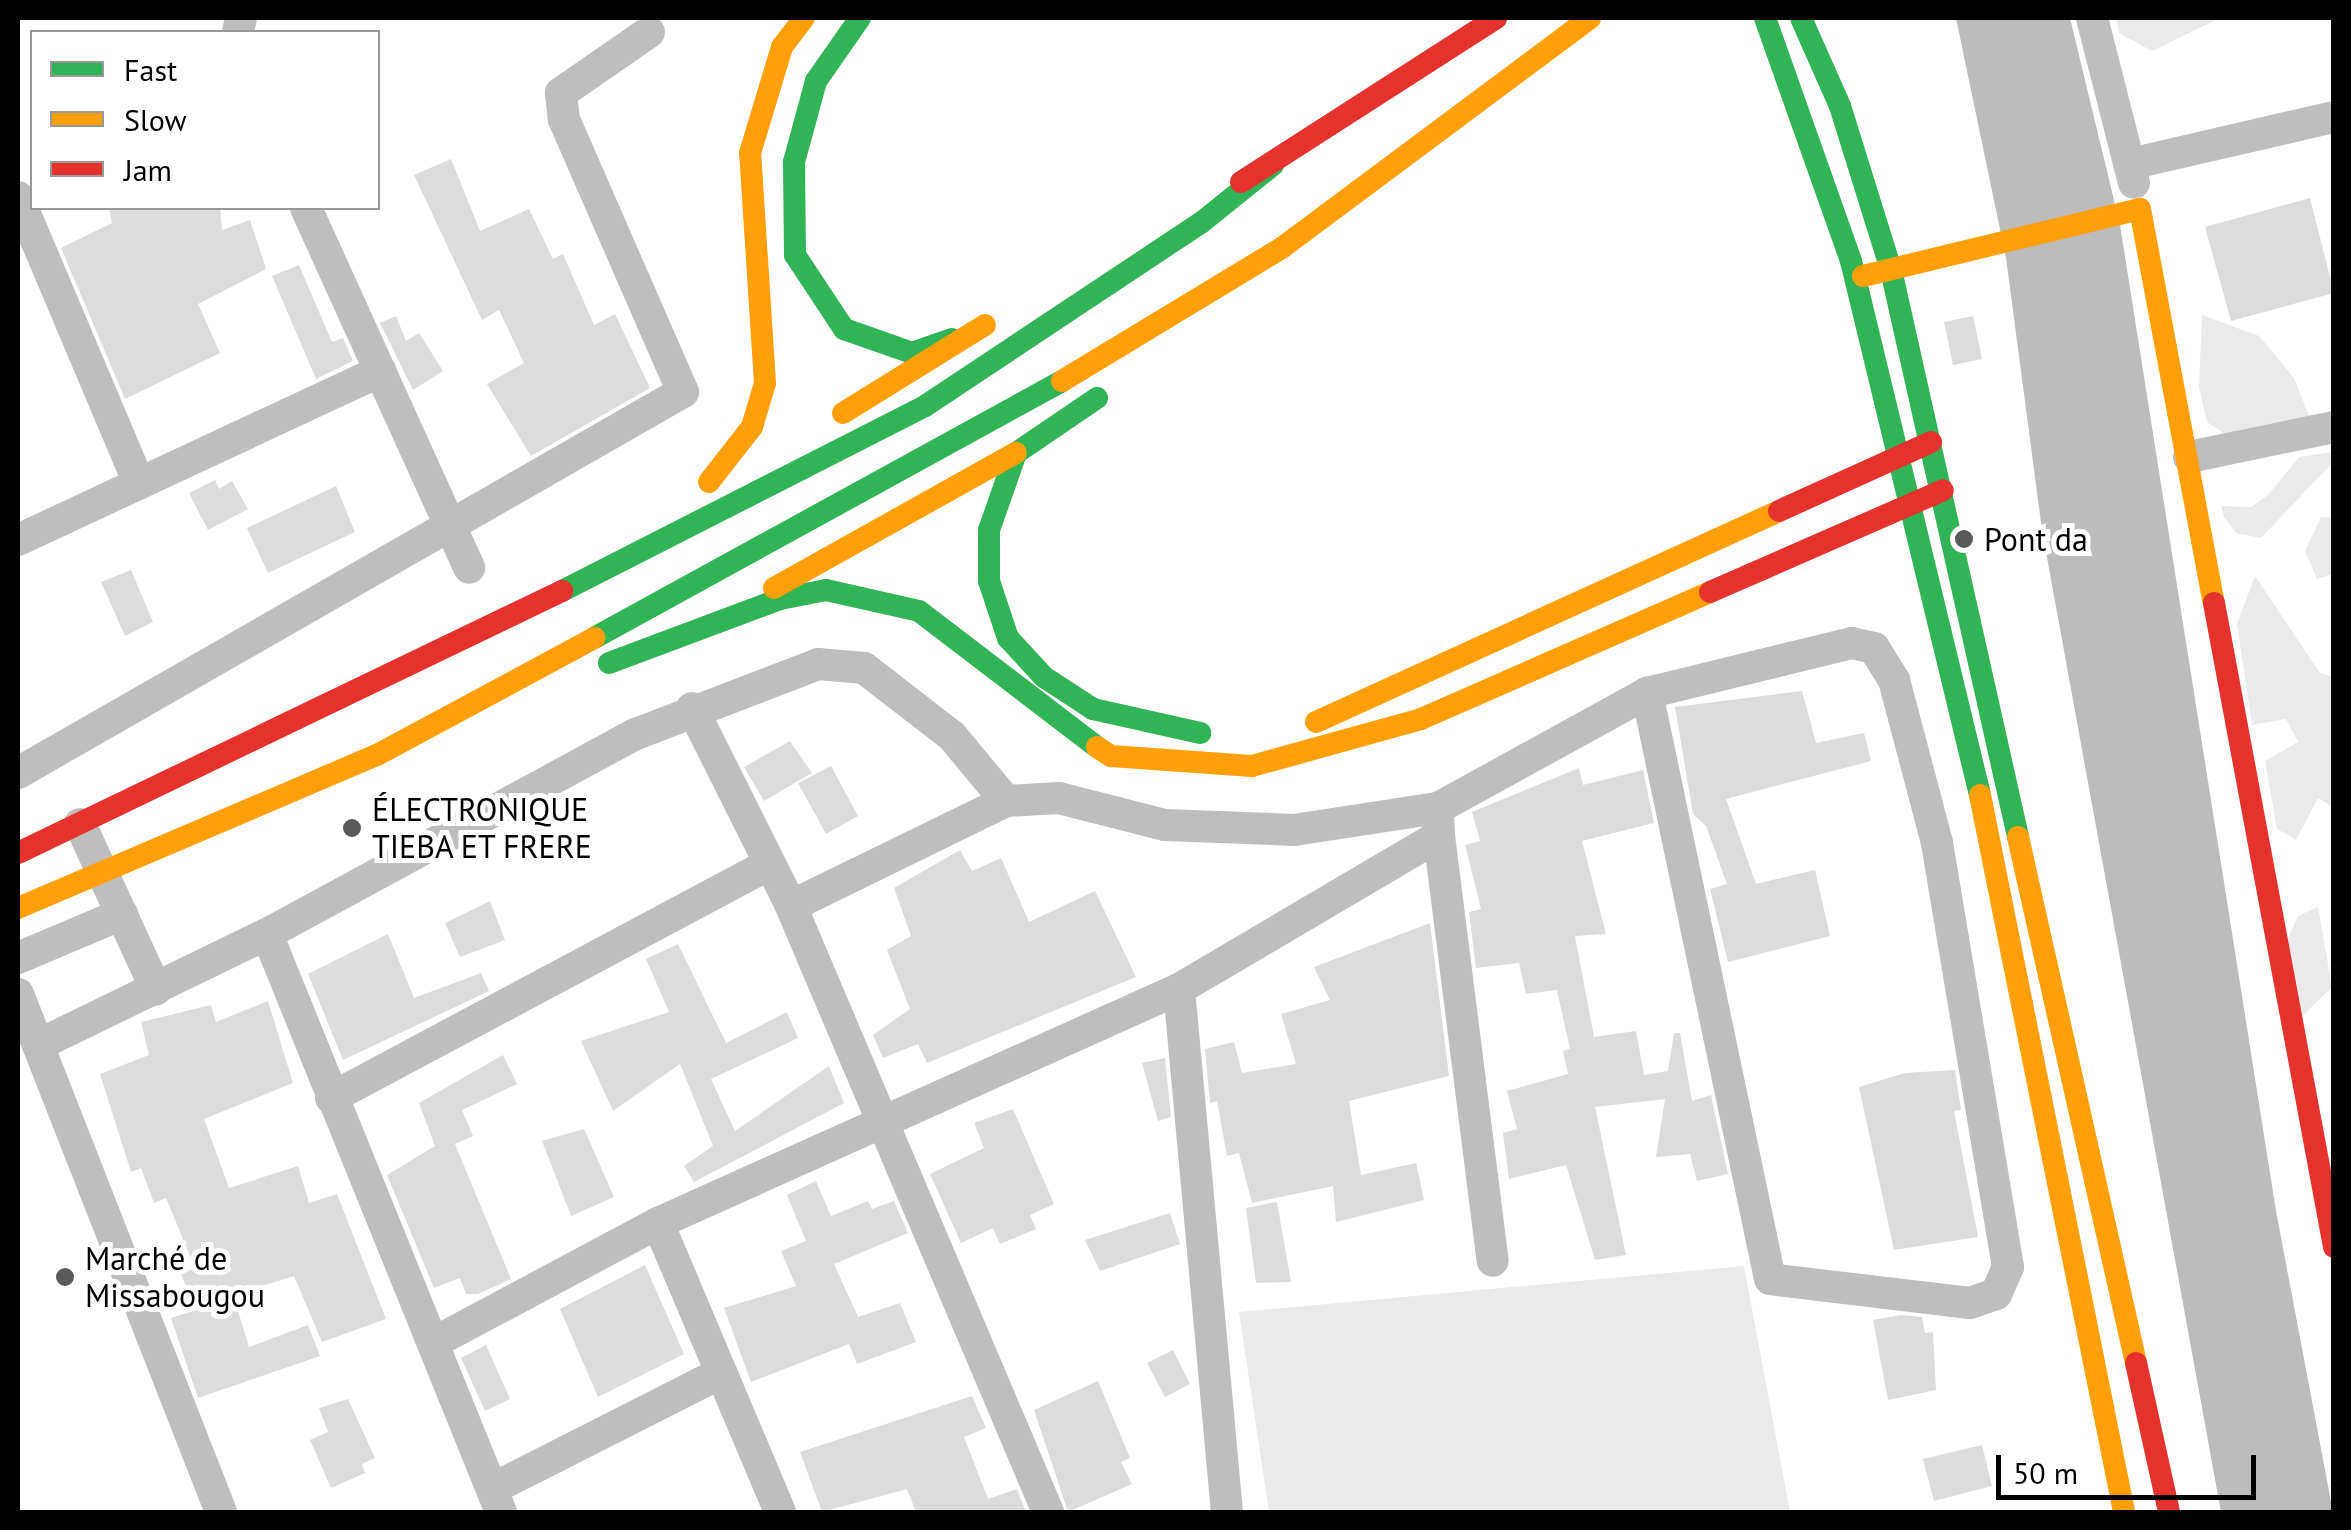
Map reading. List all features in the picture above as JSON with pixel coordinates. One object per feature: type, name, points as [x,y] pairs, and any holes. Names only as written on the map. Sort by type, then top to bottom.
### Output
[{"type":"main road","points":[[709,482],[752,427],[765,384],[750,153],[782,47],[804,18]]},
{"type":"main road","points":[[860,18],[816,82],[794,162],[795,256],[844,330],[881,347],[912,353],[972,332]]},
{"type":"main road","points":[[1072,276],[1273,165],[1496,18]]},
{"type":"main road","points":[[377,755],[979,431],[1284,246],[1590,18]]},
{"type":"main road","points":[[1765,18],[1806,118],[1855,278],[1912,505],[2005,830],[2169,1512]]},
{"type":"main road","points":[[1801,18],[1840,106],[1891,270],[1943,490],[2124,1512]]},
{"type":"main road","points":[[18,853],[518,610],[925,406],[1202,222],[1273,165]]},
{"type":"main road","points":[[1855,278],[1962,247],[2129,210],[2189,457],[2319,1103],[2334,1247]]},
{"type":"main road","points":[[1173,345],[1220,312],[1284,246]]},
{"type":"main road","points":[[826,422],[1005,313]]},
{"type":"main road","points":[[712,622],[1016,453],[1126,378]]},
{"type":"main road","points":[[1290,728],[1931,442]]},
{"type":"main road","points":[[1016,453],[989,530],[989,580],[1008,638],[1044,677],[1093,709],[1160,730],[1219,734]]},
{"type":"main road","points":[[678,499],[761,460]]},
{"type":"main road","points":[[18,908],[377,755],[712,622],[826,590],[878,599],[919,612],[1039,710],[1111,756],[1252,766],[1421,719],[1943,490]]},
{"type":"main road","points":[[518,610],[632,525]]},
{"type":"street","points":[[2092,18],[2130,164],[2129,210]]},
{"type":"street","points":[[18,773],[684,392],[564,120],[561,93],[649,32]]},
{"type":"street","points":[[2130,164],[2334,117]]},
{"type":"street","points":[[18,197],[140,484]]},
{"type":"street","points":[[307,210],[469,568]]},
{"type":"street","points":[[18,540],[380,371]]},
{"type":"street","points":[[2189,457],[2334,427]]},
{"type":"street","points":[[434,1342],[658,1223],[1179,989],[1646,693],[1852,643],[1874,648],[1894,680],[1938,843],[2008,1267],[1996,1294],[1970,1303],[1770,1279],[1646,693]]},
{"type":"street","points":[[38,1045],[267,934],[692,708],[818,664],[864,668],[952,736],[1006,801]]},
{"type":"street","points":[[692,708],[791,906],[1048,1512]]},
{"type":"street","points":[[791,906],[1006,801],[1059,798],[1165,825],[1294,830],[1439,822]]},
{"type":"street","points":[[1439,822],[1493,1260]]},
{"type":"street","points":[[80,824],[156,989]]},
{"type":"street","points":[[1938,843],[2005,830]]},
{"type":"street","points":[[330,1098],[769,864]]},
{"type":"street","points":[[18,958],[122,914]]},
{"type":"street","points":[[267,934],[330,1098],[434,1342],[496,1501],[722,1373]]},
{"type":"street","points":[[1179,989],[1227,1512]]},
{"type":"street","points":[[18,994],[222,1512]]},
{"type":"street","points":[[658,1223],[780,1512]]},
{"type":"shaded area","points":[[1956,18],[2070,18],[2120,225],[2276,1211],[2333,1512],[2221,1512],[2042,530],[2006,258]]},
{"type":"shaded area","points":[[2116,18],[2220,18],[2152,51],[2119,33]]},
{"type":"shaded area","points":[[2202,315],[2259,336],[2294,378],[2309,416],[2228,436],[2207,422],[2199,387]]},
{"type":"shaded area","points":[[2333,452],[2333,462],[2261,538],[2236,533],[2224,517],[2221,506],[2251,507],[2268,495],[2299,457]]},
{"type":"shaded area","points":[[2321,517],[2333,518],[2333,574],[2317,579],[2305,551]]},
{"type":"shaded area","points":[[2255,576],[2320,673],[2333,677],[2333,807],[2318,798],[2296,840],[2277,829],[2265,761],[2298,742],[2286,719],[2252,725],[2237,624]]},
{"type":"shaded area","points":[[2318,907],[2332,987],[2297,1021],[2288,939],[2298,916]]},
{"type":"shaded area","points":[[1744,1266],[1790,1512],[1269,1512],[1239,1312]]},
{"type":"building","points":[[451,159],[480,231],[529,209],[553,259],[563,254],[594,325],[615,314],[650,388],[531,456],[487,384],[524,363],[499,310],[482,320],[414,175]]},
{"type":"building","points":[[2310,198],[2334,293],[2231,321],[2205,227]]},
{"type":"building","points":[[109,210],[220,210],[222,230],[250,220],[266,269],[198,304],[220,353],[125,399],[61,248],[112,223]]},
{"type":"building","points":[[299,265],[332,342],[343,338],[353,361],[316,379],[272,276]]},
{"type":"building","points":[[396,316],[406,341],[419,333],[443,371],[413,390],[380,323]]},
{"type":"building","points":[[1973,316],[1982,359],[1953,365],[1944,322]]},
{"type":"building","points":[[215,480],[219,489],[232,481],[248,509],[208,530],[189,493]]},
{"type":"building","points":[[336,486],[355,532],[268,573],[247,528]]},
{"type":"building","points":[[131,570],[153,622],[125,636],[101,582]]},
{"type":"building","points":[[1802,691],[1816,743],[1864,733],[1871,761],[1726,799],[1756,884],[1815,870],[1830,936],[1728,962],[1710,889],[1727,884],[1706,826],[1693,814],[1675,707]]},
{"type":"building","points":[[790,741],[812,773],[764,801],[744,767]]},
{"type":"building","points":[[831,766],[858,816],[826,834],[798,783]]},
{"type":"building","points":[[1579,768],[1583,785],[1643,770],[1654,823],[1582,841],[1606,934],[1575,936],[1594,1037],[1636,1031],[1644,1075],[1668,1071],[1674,1033],[1680,1033],[1692,1101],[1711,1095],[1728,1174],[1697,1181],[1690,1154],[1656,1157],[1665,1099],[1595,1107],[1626,1255],[1595,1260],[1566,1165],[1509,1179],[1503,1133],[1517,1129],[1507,1091],[1568,1074],[1563,1051],[1570,1049],[1557,990],[1526,994],[1519,963],[1476,968],[1469,912],[1481,909],[1465,845],[1480,841],[1472,812]]},
{"type":"building","points":[[960,850],[972,871],[1001,858],[1029,922],[1095,891],[1136,977],[927,1063],[918,1044],[883,1058],[873,1035],[910,1009],[887,950],[911,936],[894,888]]},
{"type":"building","points":[[490,901],[505,940],[460,957],[445,923]]},
{"type":"building","points":[[1430,923],[1449,1076],[1349,1101],[1361,1175],[1416,1163],[1424,1200],[1336,1222],[1333,1186],[1252,1203],[1239,1153],[1227,1156],[1217,1101],[1210,1103],[1205,1049],[1234,1042],[1242,1073],[1296,1064],[1281,1014],[1330,1000],[1314,967]]},
{"type":"building","points":[[388,934],[414,998],[481,973],[489,991],[343,1060],[308,974]]},
{"type":"building","points":[[678,944],[726,1043],[787,1012],[798,1038],[711,1079],[735,1131],[829,1066],[844,1103],[694,1182],[684,1166],[713,1146],[680,1064],[613,1111],[581,1041],[669,1012],[646,959]]},
{"type":"building","points":[[268,1001],[293,1083],[204,1119],[229,1188],[298,1166],[309,1203],[337,1194],[386,1319],[322,1342],[294,1276],[233,1295],[249,1347],[308,1325],[320,1356],[198,1398],[171,1318],[196,1310],[181,1274],[195,1268],[166,1198],[154,1203],[141,1168],[131,1172],[100,1074],[149,1055],[141,1022],[211,1005],[216,1022]]},
{"type":"building","points":[[503,1055],[517,1084],[462,1110],[473,1136],[455,1144],[511,1279],[478,1294],[466,1294],[460,1278],[434,1288],[387,1175],[435,1146],[419,1103]]},
{"type":"building","points":[[1165,1058],[1171,1117],[1158,1121],[1142,1063]]},
{"type":"building","points":[[1955,1070],[1961,1110],[1954,1111],[1978,1237],[1894,1250],[1859,1087],[1905,1073]]},
{"type":"building","points":[[1013,1109],[1054,1204],[1030,1215],[1036,1229],[1000,1244],[993,1228],[961,1243],[930,1174],[984,1148],[974,1123]]},
{"type":"building","points":[[584,1129],[614,1197],[571,1216],[542,1141]]},
{"type":"building","points":[[816,1181],[831,1216],[868,1201],[872,1209],[894,1201],[908,1233],[834,1264],[858,1317],[900,1303],[916,1342],[857,1364],[849,1344],[751,1382],[724,1308],[796,1286],[781,1251],[806,1241],[787,1195]]},
{"type":"building","points":[[1277,1202],[1291,1282],[1256,1283],[1246,1208]]},
{"type":"building","points":[[1170,1213],[1180,1244],[1100,1271],[1085,1240]]},
{"type":"building","points":[[645,1265],[684,1354],[598,1397],[560,1309]]},
{"type":"building","points":[[1901,1315],[1922,1317],[1925,1333],[1933,1332],[1936,1390],[1888,1400],[1873,1320]]},
{"type":"building","points":[[486,1345],[510,1399],[485,1411],[461,1358]]},
{"type":"building","points":[[1173,1350],[1190,1384],[1165,1397],[1147,1363]]},
{"type":"building","points":[[1098,1381],[1130,1458],[1121,1462],[1132,1484],[1068,1512],[1034,1410]]},
{"type":"building","points":[[972,1396],[986,1428],[964,1437],[988,1499],[1017,1489],[1026,1512],[916,1512],[907,1489],[822,1512],[800,1452]]},
{"type":"building","points":[[348,1399],[375,1458],[362,1464],[365,1473],[331,1488],[310,1440],[328,1432],[319,1408]]},
{"type":"building","points":[[1982,1445],[1992,1486],[1934,1501],[1923,1459]]},
{"type":"traffic: fast","points":[[860,18],[816,81],[794,162],[795,255],[844,329],[912,353],[952,339]]},
{"type":"traffic: fast","points":[[1765,18],[1851,261],[1980,795]]},
{"type":"traffic: fast","points":[[1801,18],[1840,106],[1891,270],[2018,837]]},
{"type":"traffic: fast","points":[[562,591],[925,406],[1202,222],[1273,165]]},
{"type":"traffic: fast","points":[[594,638],[1062,381]]},
{"type":"traffic: fast","points":[[1097,398],[1016,453],[989,530],[989,581],[1008,638],[1044,677],[1093,709],[1200,733]]},
{"type":"traffic: fast","points":[[609,663],[780,599],[826,590],[919,611],[1097,747]]},
{"type":"traffic: slow","points":[[709,482],[752,427],[765,383],[750,153],[782,47],[804,18]]},
{"type":"traffic: slow","points":[[1062,381],[1283,247],[1590,18]]},
{"type":"traffic: slow","points":[[1863,276],[2140,209],[2214,603]]},
{"type":"traffic: slow","points":[[843,413],[985,325]]},
{"type":"traffic: slow","points":[[774,588],[1016,453]]},
{"type":"traffic: slow","points":[[1316,722],[1779,511]]},
{"type":"traffic: slow","points":[[1097,747],[1111,756],[1252,766],[1421,719],[1710,592]]},
{"type":"traffic: slow","points":[[18,908],[377,755],[594,638]]},
{"type":"traffic: slow","points":[[1980,795],[2124,1512]]},
{"type":"traffic: slow","points":[[2018,837],[2136,1363]]},
{"type":"traffic: jam","points":[[1241,182],[1496,18]]},
{"type":"traffic: jam","points":[[1779,511],[1931,442]]},
{"type":"traffic: jam","points":[[1710,592],[1943,490]]},
{"type":"traffic: jam","points":[[18,853],[562,591]]},
{"type":"traffic: jam","points":[[2214,603],[2334,1247]]},
{"type":"traffic: jam","points":[[2136,1363],[2169,1512]]},
{"type":"place","name":"Pont da","points":[[1964,539]]},
{"type":"place","name":"ÉLECTRONIQUE TIEBA ET FRERE","points":[[352,828]]},
{"type":"place","name":"Marché de Missabougou","points":[[65,1277]]}]
